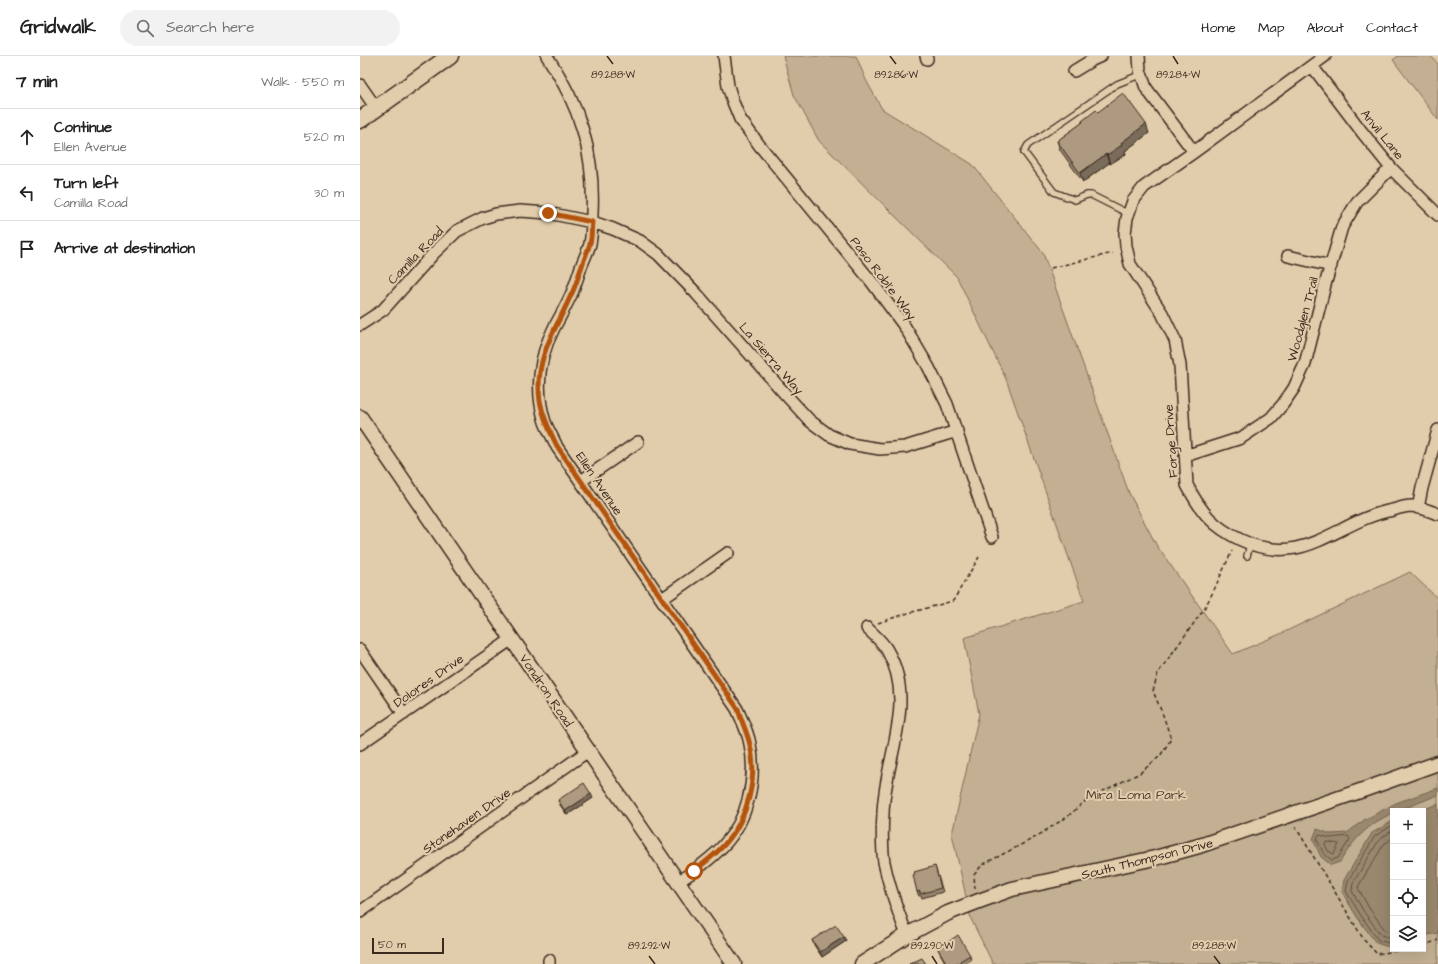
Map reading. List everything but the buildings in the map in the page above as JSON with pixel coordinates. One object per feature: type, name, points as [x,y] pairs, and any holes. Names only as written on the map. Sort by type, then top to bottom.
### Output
[{"type":"main road","points":[[360,120],[450,56]]},
{"type":"street","name":"Ellen Avenue","points":[[547,56],[568,92],[584,129],[593,178],[590,243],[577,282],[546,348],[540,372],[540,402],[549,430],[557,446],[738,709],[750,742],[752,759],[749,797],[744,813],[731,837],[710,859],[678,882]]},
{"type":"street","name":"Paso Robl'e Way","points":[[724,56],[728,86],[740,119],[760,146],[871,281],[905,327],[928,366],[947,404],[957,430],[992,537]]},
{"type":"street","points":[[1074,71],[1101,56]]},
{"type":"street","points":[[1139,56],[1146,88],[1194,152]]},
{"type":"street","name":"Forge Drive","points":[[1325,56],[1144,187],[1133,201],[1127,218],[1125,233],[1130,264],[1162,313],[1175,340],[1180,366],[1187,485],[1206,516],[1220,529],[1230,536],[1250,545],[1275,550],[1311,545],[1384,511],[1411,506],[1438,514]]},
{"type":"street","name":"Anvil Lane","points":[[1312,66],[1391,168],[1438,215]]},
{"type":"street","points":[[360,85],[376,108]]},
{"type":"street","name":"Woodglen Trail","points":[[1185,456],[1241,438],[1270,418],[1283,404],[1294,388],[1305,364],[1342,227],[1349,213],[1357,202],[1391,168]]},
{"type":"street","name":"Camilla Road","points":[[360,325],[382,310],[433,254],[457,231],[483,218],[496,214],[520,211],[548,213],[592,222]]},
{"type":"street","name":"La Sierra Way","points":[[592,222],[640,241],[658,254],[701,299],[810,422],[829,435],[850,444],[880,449],[905,447],[957,430]]},
{"type":"street","points":[[1288,256],[1331,266]]},
{"type":"street","name":"Vondron Road","points":[[360,417],[734,964]]},
{"type":"street","points":[[1418,508],[1438,430]]},
{"type":"street","points":[[581,481],[638,442]]},
{"type":"street","points":[[662,599],[728,553]]},
{"type":"street","points":[[867,628],[888,650],[899,682],[901,699],[898,729],[889,768],[883,813],[884,862],[899,914],[907,935]]},
{"type":"street","name":"Dolores Drive","points":[[360,744],[512,639]]},
{"type":"street","points":[[360,650],[404,714]]},
{"type":"street","name":"Stonehaven Drive","points":[[360,912],[588,751]]},
{"type":"street","name":"South Thompson Drive","points":[[862,964],[907,935],[948,913],[1012,889],[1155,858],[1199,846],[1438,763]]},
{"type":"lane","points":[[1129,214],[1091,195],[1075,200],[1054,192],[1024,152],[1028,145],[1117,84],[1142,74]]},
{"type":"lane","points":[[1247,556],[1250,545]]},
{"type":"path","points":[[1051,268],[1113,253]]},
{"type":"path","points":[[975,889],[974,875],[982,865],[1034,838],[1067,817],[1089,798],[1140,773],[1160,756],[1171,739],[1153,691],[1158,674],[1204,609],[1232,551]]},
{"type":"path","points":[[867,628],[905,614],[953,602],[979,557]]},
{"type":"path","points":[[1289,816],[1364,940],[1377,954],[1390,952]]},
{"type":"path","points":[[1426,945],[1438,940]]},
{"type":"green space","name":"Mira Loma Park","points":[[783,56],[856,56],[866,80],[882,109],[972,164],[1043,253],[1129,493],[1157,546],[1233,654],[1278,635],[1410,572],[1438,599],[1438,964],[993,964],[971,919],[952,834],[979,714],[964,638],[1084,601],[1006,379],[957,277],[819,141],[794,95]]},
{"type":"green space","points":[[1398,56],[1431,56],[1438,64],[1438,120],[1393,60]]},
{"type":"water","points":[[1438,788],[1438,795],[1406,808],[1390,808],[1390,814],[1376,822],[1362,833],[1340,862],[1331,865],[1321,857],[1313,839],[1317,829],[1331,834],[1347,833],[1364,820],[1396,803]]},
{"type":"water","points":[[1438,804],[1438,933],[1426,935],[1426,844],[1426,808]]},
{"type":"water","points":[[1390,823],[1389,947],[1376,943],[1357,917],[1342,892],[1344,880],[1372,833]]},
{"type":"route","points":[[548,213],[592,222],[590,243],[577,282],[554,329],[542,362],[539,387],[540,402],[545,422],[557,446],[738,709],[750,742],[752,777],[749,797],[744,813],[731,837],[724,846],[694,871]]}]
